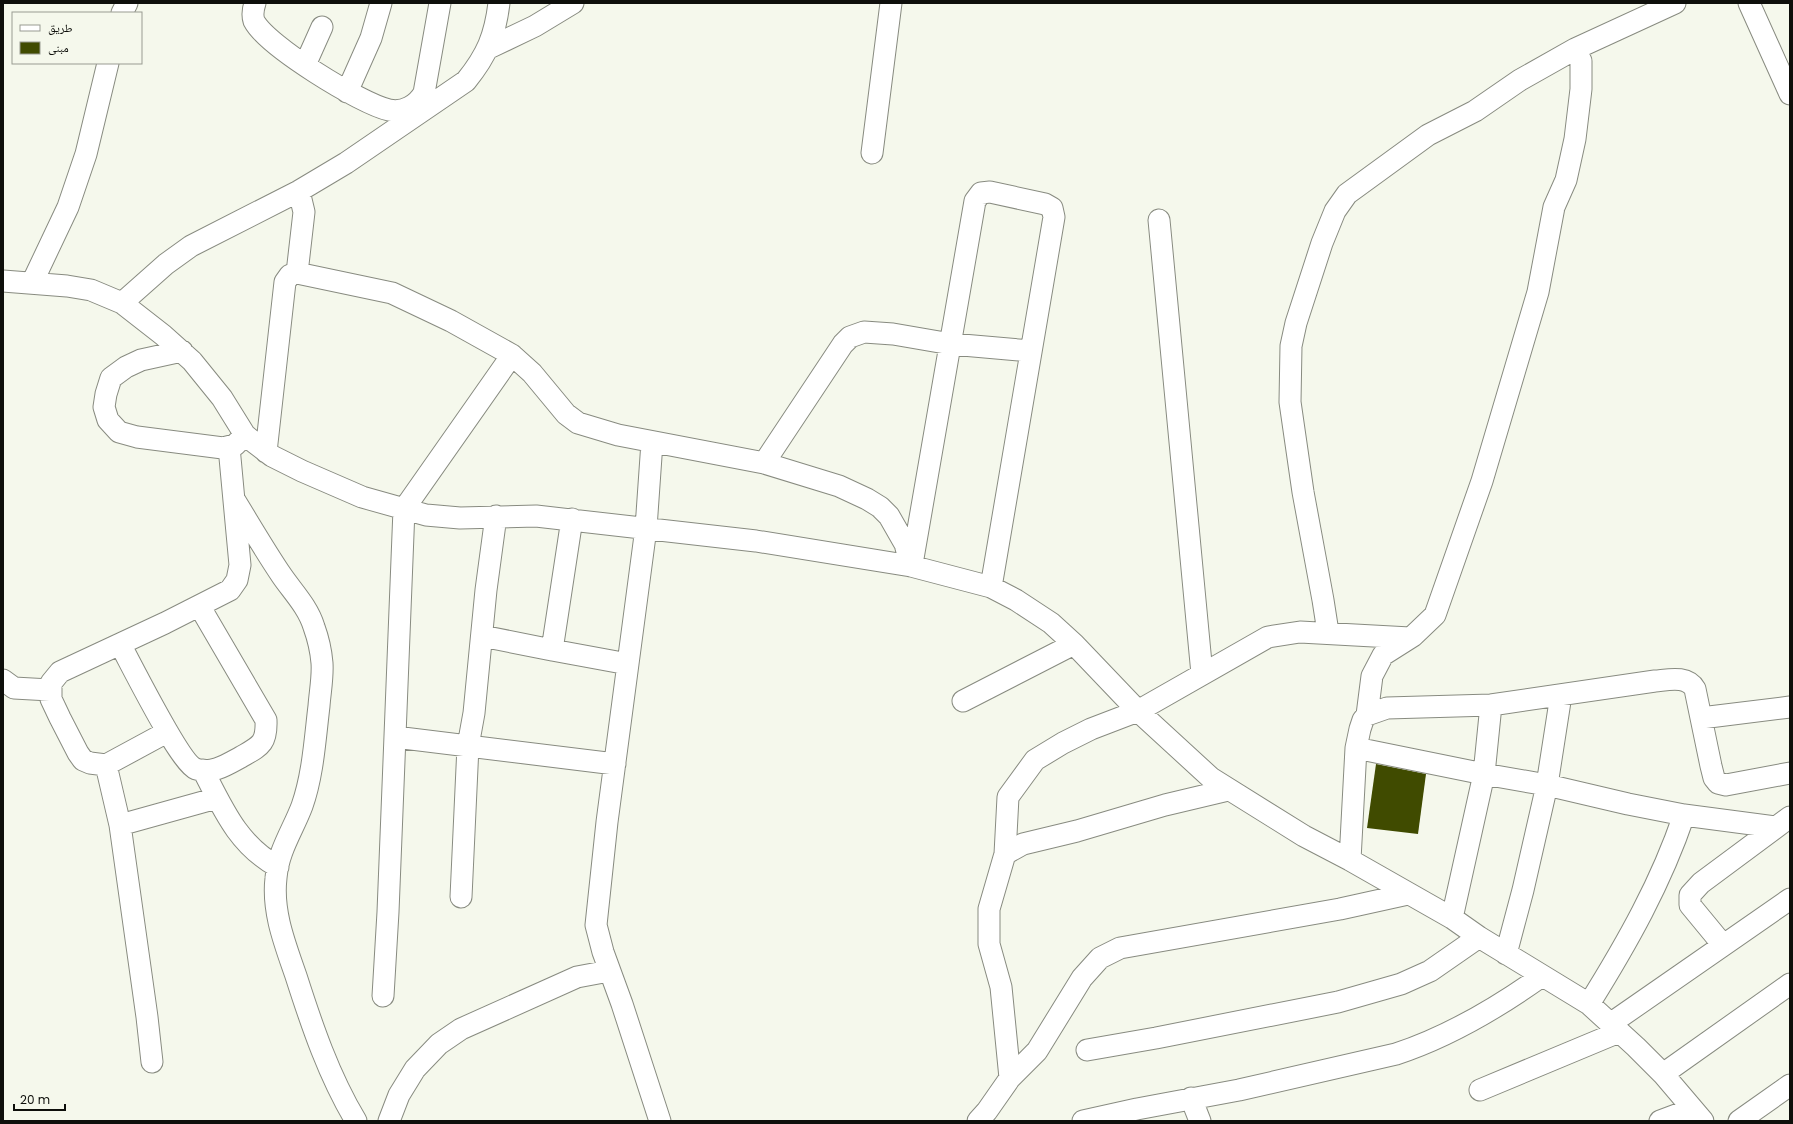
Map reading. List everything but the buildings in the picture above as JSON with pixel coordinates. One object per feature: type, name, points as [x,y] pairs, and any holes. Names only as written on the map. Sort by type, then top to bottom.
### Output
[{"type":"street","points":[[122,12],[127,3]]},
{"type":"street","points":[[255,3],[253,16],[258,27],[272,40],[305,65],[347,92],[389,110],[406,109],[417,103],[424,93],[440,3]]},
{"type":"street","points":[[347,92],[371,38],[381,3]]},
{"type":"street","points":[[122,302],[166,264],[191,246],[299,191],[346,163],[466,81],[477,68],[489,48],[499,3]]},
{"type":"street","points":[[489,48],[535,26],[573,3]]},
{"type":"street","points":[[872,153],[891,3]]},
{"type":"street","points":[[1328,632],[1303,492],[1290,402],[1290,346],[1319,251],[1335,211],[1347,194],[1428,135],[1475,111],[1520,80],[1575,48],[1675,3]]},
{"type":"street","points":[[1749,3],[1790,94]]},
{"type":"street","points":[[305,65],[322,26]]},
{"type":"street","points":[[1350,860],[1356,748],[1360,729],[1367,715],[1372,676],[1383,655],[1410,638],[1435,615],[1482,481],[1538,292],[1554,207],[1566,180],[1575,139],[1581,88],[1581,61],[1575,48]]},
{"type":"street","points":[[32,283],[68,207],[86,154],[108,64]]},
{"type":"street","points":[[297,273],[304,212],[299,191]]},
{"type":"street","points":[[911,566],[976,201],[981,193],[990,192],[1045,204],[1052,208],[1054,217],[991,587]]},
{"type":"street","points":[[1159,220],[1202,674]]},
{"type":"street","points":[[266,452],[286,282],[290,275],[297,273],[392,293],[451,321],[512,355],[532,373],[571,419],[593,428],[652,442],[764,463],[839,486],[867,499],[880,507],[896,528],[905,544],[911,566]]},
{"type":"street","points":[[6,285],[32,283],[91,290],[122,302],[182,351],[222,398],[237,441],[234,499],[240,565],[237,580],[230,590],[200,607],[60,672],[51,683],[51,699],[78,753],[83,760],[90,763],[106,765],[167,732]]},
{"type":"street","points":[[764,463],[843,344],[850,337],[864,332],[893,334],[950,344],[1031,352]]},
{"type":"street","points":[[182,351],[141,360],[126,367],[111,378],[104,407],[108,420],[119,432],[137,437],[214,448],[237,441],[266,452],[302,471],[362,497],[426,515],[460,518],[536,516],[756,541],[911,566],[991,587],[1016,600],[1050,623],[1074,644],[1138,711],[1211,778],[1228,790],[1304,836],[1350,860],[1452,918],[1506,954],[1589,1004],[1663,1074],[1698,1115]]},
{"type":"street","points":[[384,996],[404,509],[512,355]]},
{"type":"street","points":[[652,442],[646,528],[597,906],[596,925],[609,971],[622,1004],[660,1121]]},
{"type":"street","points":[[234,499],[283,577],[300,598],[314,625],[322,662],[317,726],[307,788],[301,807],[280,856],[276,877],[275,900],[285,943],[314,1030],[334,1080],[356,1121]]},
{"type":"street","points":[[461,897],[468,746],[474,713],[496,516]]},
{"type":"street","points":[[552,650],[572,519]]},
{"type":"street","points":[[120,644],[167,732],[188,764],[195,769],[203,770],[216,770],[227,765],[260,746],[266,729],[266,720],[200,607]]},
{"type":"street","points":[[1010,1078],[1001,987],[989,944],[989,909],[1006,854],[1008,797],[1035,760],[1091,729],[1138,711],[1268,637],[1300,632],[1328,632],[1410,638]]},
{"type":"street","points":[[482,636],[628,664]]},
{"type":"street","points":[[963,701],[1074,644]]},
{"type":"street","points":[[3,680],[14,688],[50,690]]},
{"type":"street","points":[[1367,715],[1387,708],[1491,705],[1655,681],[1684,680],[1691,683],[1695,689],[1714,778],[1718,783],[1726,785],[1790,773]]},
{"type":"street","points":[[1506,954],[1523,890],[1547,785],[1561,695]]},
{"type":"street","points":[[1452,918],[1484,774],[1491,705]]},
{"type":"street","points":[[1701,718],[1790,707]]},
{"type":"street","points":[[395,737],[615,764]]},
{"type":"street","points":[[1356,748],[1547,785],[1628,804],[1684,815],[1783,822]]},
{"type":"street","points":[[106,765],[120,825],[152,1062]]},
{"type":"street","points":[[203,770],[226,817],[245,841],[263,859],[278,867]]},
{"type":"street","points":[[1006,854],[1023,844],[1077,831],[1165,805],[1228,790]]},
{"type":"street","points":[[120,825],[217,798]]},
{"type":"street","points":[[1589,1004],[1621,952],[1660,876],[1671,853],[1684,815]]},
{"type":"street","points":[[1723,945],[1690,904],[1690,895],[1695,888],[1783,822]]},
{"type":"street","points":[[978,1121],[987,1111],[1010,1078],[1037,1051],[1082,978],[1100,958],[1120,948],[1340,909],[1408,894]]},
{"type":"street","points":[[1480,1090],[1614,1028],[1723,945],[1790,899]]},
{"type":"street","points":[[1087,1050],[1338,1002],[1401,984],[1430,971],[1479,937]]},
{"type":"street","points":[[389,1121],[399,1095],[414,1069],[439,1044],[461,1029],[577,977],[609,971]]},
{"type":"street","points":[[1083,1121],[1191,1098],[1239,1090],[1383,1058],[1416,1048],[1459,1027],[1522,990],[1542,976]]},
{"type":"street","points":[[1663,1074],[1790,984]]},
{"type":"street","points":[[1739,1121],[1790,1085]]},
{"type":"street","points":[[1191,1098],[1200,1121]]},
{"type":"street","points":[[1660,1121],[1698,1115]]}]
